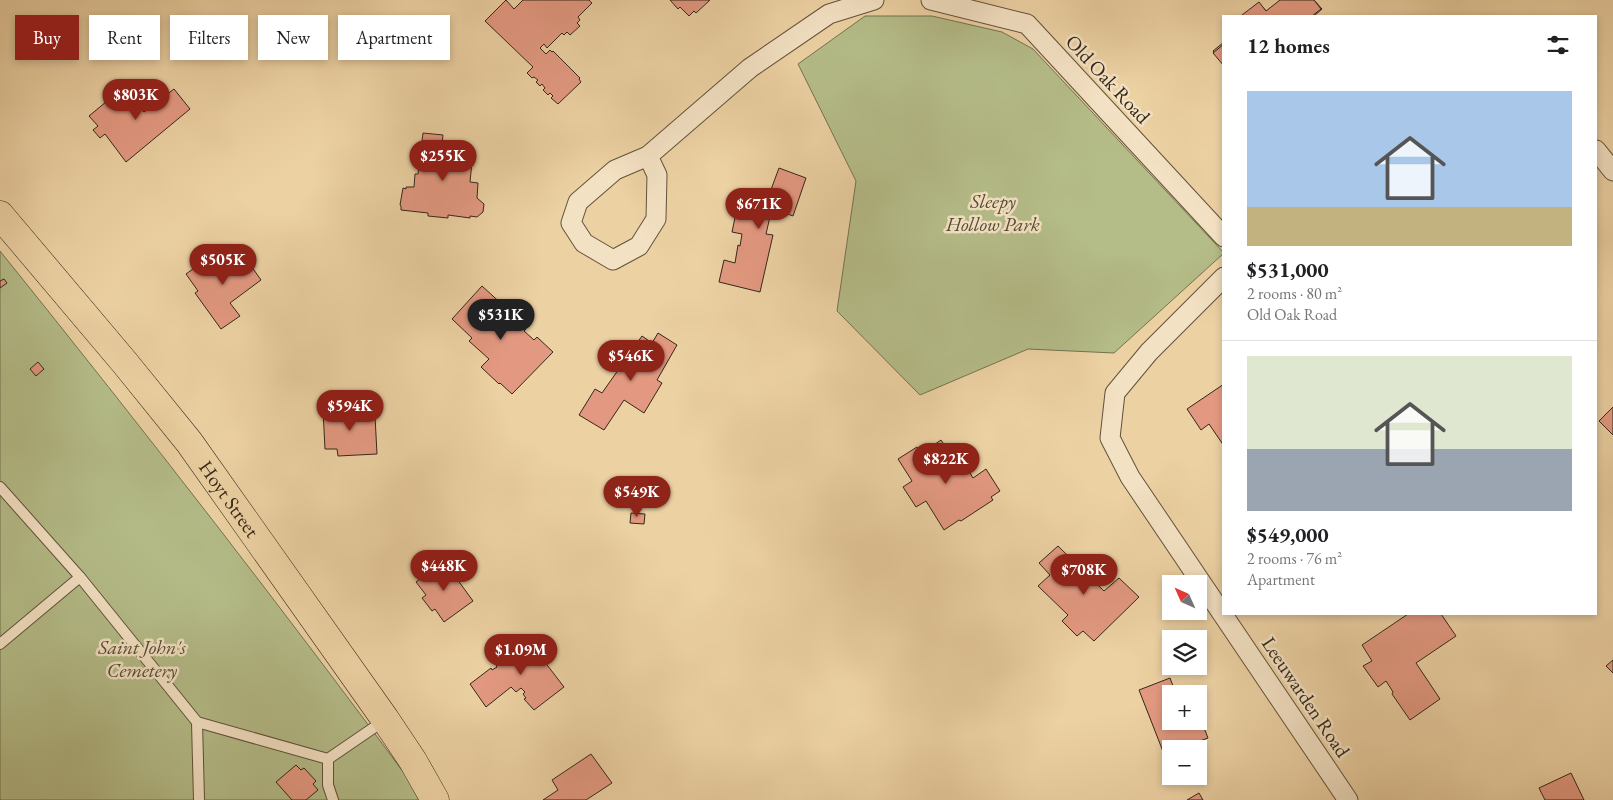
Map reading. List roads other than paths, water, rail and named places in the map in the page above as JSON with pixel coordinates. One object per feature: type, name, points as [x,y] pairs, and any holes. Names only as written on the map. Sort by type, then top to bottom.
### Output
[{"type":"main road","name":"Hoyt Street","points":[[0,215],[189,442],[385,719],[413,761],[434,800]]},
{"type":"street","points":[[648,156],[657,175],[656,219],[639,246],[613,260],[584,242],[571,223],[578,202],[615,170],[648,156],[758,63],[829,14],[874,0]]},
{"type":"street","name":"Old Oak Road","points":[[931,0],[1027,24],[1222,235]]},
{"type":"street","points":[[1597,151],[1613,171]]},
{"type":"street","name":"Leeuwarden Road","points":[[1222,279],[1149,352],[1115,393],[1110,438],[1130,477],[1222,613]]},
{"type":"street","name":"Leeuwarden Road","points":[[1223,615],[1348,800]]},
{"type":"lane","points":[[0,486],[80,577],[197,722],[328,759]]},
{"type":"lane","points":[[0,644],[80,577]]},
{"type":"lane","points":[[328,759],[385,719]]},
{"type":"lane","points":[[197,722],[199,800]]},
{"type":"lane","points":[[328,759],[328,786],[333,800]]},
{"type":"park label","name":"Sleepy Hollow Park","points":[[993,212]]},
{"type":"park label","name":"Saint John's Cemetery","points":[[142,658]]}]
